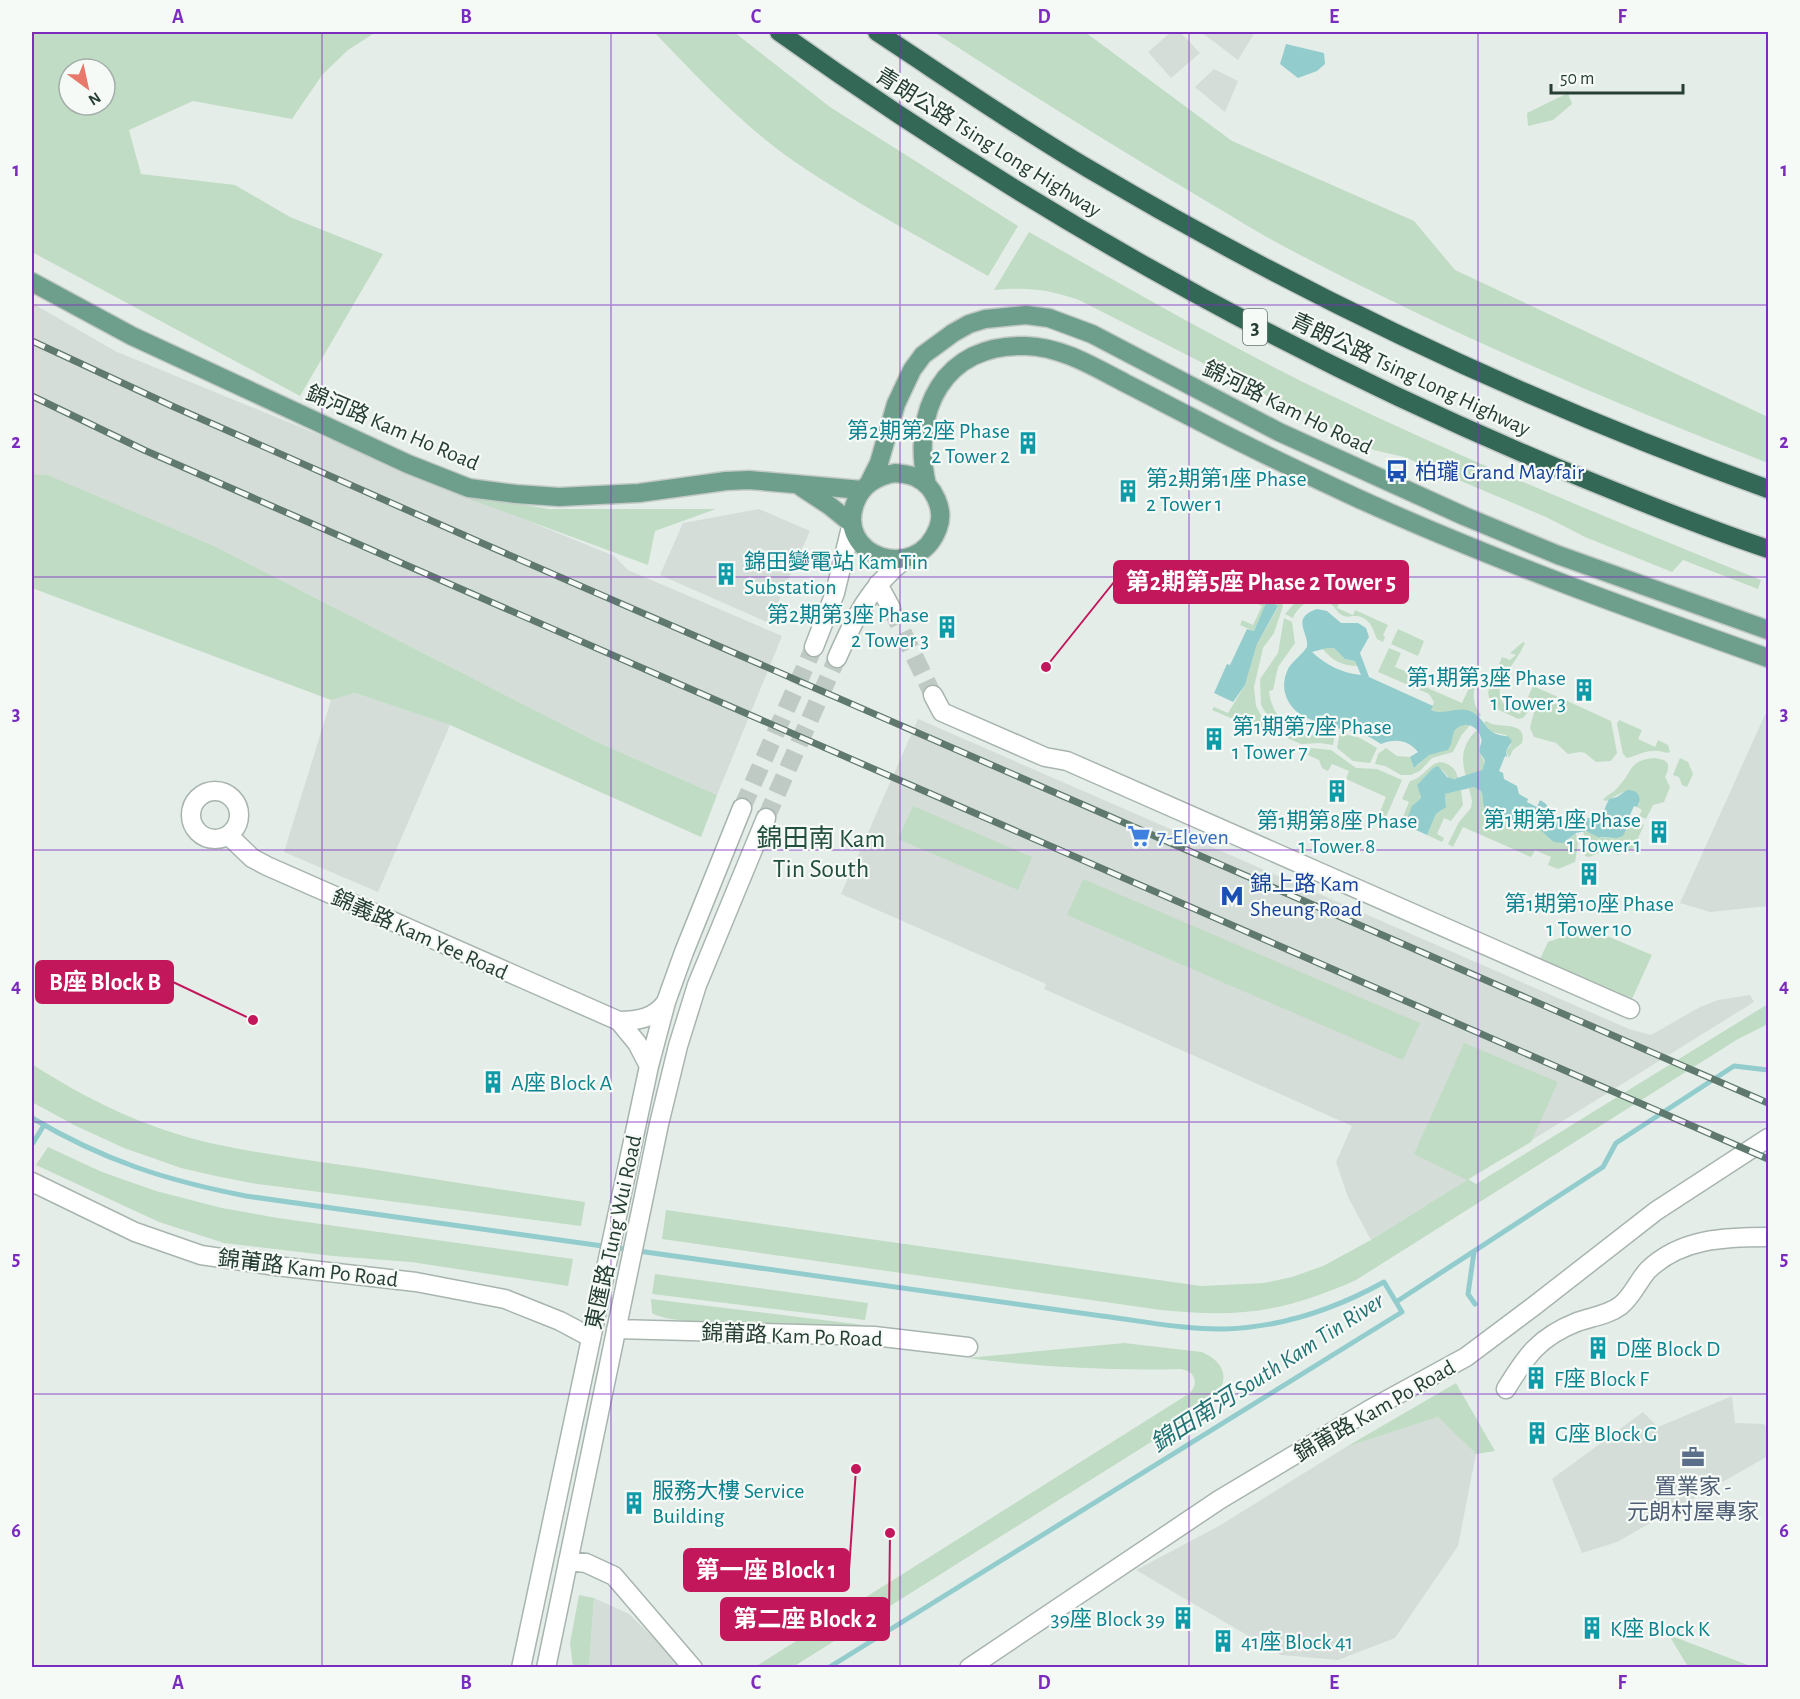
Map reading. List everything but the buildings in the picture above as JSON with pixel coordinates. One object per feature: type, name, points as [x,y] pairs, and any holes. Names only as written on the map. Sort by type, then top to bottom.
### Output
[{"type":"highway","name":"青朗公路 Tsing Long Highway","points":[[779,32],[961,157],[1151,271],[1255,327],[1386,392],[1480,435],[1622,495],[1768,549]]},
{"type":"highway","name":"青朗公路 Tsing Long Highway","points":[[877,32],[1086,168],[1272,272],[1499,382],[1647,444],[1768,489]]},
{"type":"main road","name":"錦河路 Kam Ho Road","points":[[32,282],[132,336],[408,464],[469,488],[516,495],[559,497],[639,494],[726,481],[766,481],[799,486],[865,487],[879,464],[896,404],[912,370],[924,355],[953,333],[969,324],[985,319],[1026,315],[1049,318],[1092,334],[1279,432],[1464,516],[1558,555],[1768,630]]},
{"type":"main road","points":[[927,485],[909,474],[895,473],[882,476],[865,487],[854,507],[851,525],[858,540],[876,555],[884,558],[905,559],[921,552],[929,545],[940,525],[941,513],[938,502],[927,485],[922,458],[924,422],[939,384],[959,365],[990,350],[1025,345],[1042,347],[1079,359],[1264,454],[1361,500],[1549,579],[1768,658]]},
{"type":"main road","name":"錦河路 Kam Ho Road","points":[[799,486],[830,506],[851,525]]},
{"type":"street","points":[[814,647],[835,593],[851,525]]},
{"type":"street","points":[[837,658],[858,613],[878,584],[905,559]]},
{"type":"street","points":[[878,584],[891,608]]},
{"type":"street","points":[[933,694],[942,712],[1045,756],[1067,761],[1630,1010]]},
{"type":"street","name":"東匯路 Tung Wui Road","points":[[521,1668],[649,1066],[666,1002],[742,808]]},
{"type":"street","name":"東匯路 Tung Wui Road","points":[[546,1668],[663,1107],[687,1014],[766,818]]},
{"type":"street","name":"錦義路 Kam Yee Road","points":[[228,835],[252,858],[267,866],[619,1021],[637,1042],[649,1066]]},
{"type":"street","points":[[619,1021],[648,1017],[661,1009],[666,1002]]},
{"type":"street","name":"錦莆路 Kam Po Road","points":[[969,1668],[1219,1500],[1369,1410],[1466,1357],[1656,1211],[1768,1138]]},
{"type":"street","name":"錦莆路 Kam Po Road","points":[[32,1182],[135,1232],[201,1255],[416,1282],[505,1299],[560,1321],[592,1330]]},
{"type":"street","points":[[1506,1389],[1524,1359],[1540,1343],[1576,1322],[1620,1307],[1648,1271],[1676,1251],[1702,1241],[1728,1237],[1768,1236]]},
{"type":"street","name":"錦莆路 Kam Po Road","points":[[616,1329],[874,1336],[968,1347]]},
{"type":"street","points":[[568,1561],[586,1563],[614,1576],[693,1668]]},
{"type":"shaded area","points":[[1171,32],[1180,32],[1200,53],[1171,78],[1148,52]]},
{"type":"shaded area","points":[[1201,32],[1255,32],[1238,60]]},
{"type":"shaded area","points":[[1214,69],[1238,81],[1225,112],[1195,87]]},
{"type":"shaded area","points":[[32,303],[115,351],[614,556],[628,570],[782,636],[717,795],[597,742],[214,546],[48,475],[32,474]]},
{"type":"shaded area","name":"錦田變電站 Kam Tin Substation","points":[[759,509],[810,531],[769,623],[660,575],[683,523]]},
{"type":"shaded area","points":[[355,693],[450,725],[378,892],[284,852],[331,700]]},
{"type":"shaded area","points":[[1768,708],[1768,906],[1710,912],[1680,903]]},
{"type":"shaded area","points":[[918,719],[1629,1029],[1651,1035],[1700,1007],[1718,1000],[1750,995],[1754,1002],[1371,1240],[1348,1197],[1336,1162],[1352,1126],[1044,989],[1046,984],[841,894]]},
{"type":"shaded area","points":[[1732,1396],[1735,1423],[1764,1424],[1768,1428],[1768,1456],[1617,1542],[1582,1553],[1552,1479],[1643,1412],[1658,1427]]},
{"type":"shaded area","points":[[1438,1417],[1476,1454],[1458,1546],[1395,1638],[1338,1660],[1281,1655],[1136,1570],[1219,1526],[1346,1447]]},
{"type":"shaded area","points":[[594,1598],[629,1614],[679,1662],[675,1667],[589,1668]]},
{"type":"green space","points":[[32,32],[376,32],[348,50],[322,75],[292,119],[193,101],[129,130],[141,174],[235,185],[290,217],[383,254],[300,396],[32,252]]},
{"type":"green space","points":[[654,32],[734,32],[830,107],[1018,226],[988,276],[866,207],[795,162],[739,117]]},
{"type":"green space","points":[[934,32],[1085,32],[1232,141],[1414,221],[1455,270],[1768,417],[1768,463],[1584,389],[1463,335],[1285,247],[1126,153]]},
{"type":"green space","points":[[1568,93],[1572,104],[1553,120],[1528,126],[1527,113]]},
{"type":"green space","points":[[1029,232],[1215,336],[1328,394],[1489,467],[1761,580],[1758,589],[1683,560],[1672,572],[1585,537],[1546,517],[1404,457],[1374,450],[1079,300],[1037,290],[994,290]]},
{"type":"green space","points":[[32,474],[48,475],[214,546],[597,742],[717,795],[701,837],[450,725],[355,693],[331,700],[32,588]]},
{"type":"green space","points":[[459,495],[550,509],[716,509],[655,531],[648,565]]},
{"type":"green space","points":[[1260,580],[1266,583],[1269,597],[1281,602],[1283,606],[1274,633],[1263,648],[1254,687],[1256,706],[1265,723],[1261,731],[1212,710],[1214,707],[1228,713],[1245,685],[1257,644],[1278,607],[1267,602],[1254,631],[1240,625],[1242,620],[1253,625],[1262,606],[1251,601]]},
{"type":"green space","points":[[1319,592],[1340,601],[1337,608],[1353,615],[1355,610],[1388,625],[1383,635],[1385,637],[1383,642],[1377,639],[1372,627],[1364,618],[1344,616],[1326,601],[1309,601],[1293,618],[1285,614],[1297,600]]},
{"type":"green space","points":[[1284,618],[1292,622],[1295,643],[1278,667],[1273,690],[1269,691],[1271,702],[1278,716],[1290,728],[1291,726],[1312,734],[1335,733],[1333,745],[1301,744],[1278,734],[1261,705],[1260,679],[1278,653]]},
{"type":"green space","points":[[1398,629],[1424,641],[1418,656],[1391,644]]},
{"type":"green space","points":[[1523,642],[1525,643],[1520,653],[1502,682],[1501,699],[1507,707],[1520,714],[1533,686],[1558,697],[1532,707],[1523,718],[1518,719],[1495,708],[1488,692],[1502,657],[1510,660],[1516,655],[1510,653]]},
{"type":"green space","points":[[1322,648],[1334,648],[1345,659],[1355,661],[1358,666],[1338,662]]},
{"type":"green space","points":[[1389,648],[1401,653],[1395,667],[1410,673],[1407,679],[1462,703],[1476,673],[1480,674],[1474,700],[1481,715],[1479,717],[1468,712],[1431,710],[1434,702],[1429,694],[1378,672]]},
{"type":"green space","points":[[1565,700],[1611,721],[1617,753],[1611,761],[1596,762],[1585,753],[1580,752],[1568,754],[1556,743],[1534,737],[1530,728],[1534,712]]},
{"type":"green space","points":[[1619,720],[1642,730],[1638,739],[1655,747],[1658,740],[1668,745],[1670,752],[1651,751],[1627,758],[1623,754],[1617,724]]},
{"type":"green space","points":[[1486,721],[1491,724],[1511,726],[1521,731],[1522,743],[1513,750],[1509,758],[1506,751],[1511,745],[1506,735],[1492,732],[1484,723]]},
{"type":"green space","points":[[1466,724],[1470,725],[1453,752],[1432,758],[1420,771],[1411,775],[1401,775],[1385,766],[1375,764],[1378,754],[1386,748],[1397,756],[1410,757],[1414,768],[1429,755],[1447,749],[1456,728]]},
{"type":"green space","points":[[1477,730],[1485,766],[1478,773],[1466,776],[1463,763],[1464,751]]},
{"type":"green space","points":[[1340,733],[1360,738],[1377,748],[1370,763],[1353,761],[1337,748]]},
{"type":"green space","points":[[1311,748],[1331,750],[1356,768],[1377,769],[1402,780],[1386,817],[1379,814],[1386,797],[1346,779],[1349,771],[1332,764],[1328,771],[1322,768],[1319,760],[1308,755]]},
{"type":"green space","points":[[1655,758],[1664,760],[1668,764],[1665,777],[1670,787],[1664,802],[1653,805],[1646,819],[1639,816],[1642,810],[1637,807],[1640,803],[1623,792],[1606,801],[1603,800],[1623,782],[1635,764]]},
{"type":"green space","points":[[1680,758],[1688,762],[1693,774],[1687,787],[1682,785],[1679,777],[1673,775]]},
{"type":"green space","points":[[1440,762],[1452,767],[1458,778],[1450,779],[1442,770],[1433,768],[1417,785],[1421,796],[1414,804],[1405,825],[1393,820],[1394,816],[1402,819],[1409,802],[1402,799],[1410,781]]},
{"type":"green space","points":[[1474,787],[1481,791],[1486,810],[1492,817],[1532,823],[1550,840],[1567,841],[1576,833],[1578,844],[1575,862],[1558,869],[1548,865],[1551,857],[1535,850],[1531,857],[1463,827],[1453,847],[1448,844],[1459,822],[1471,808],[1469,788]]},
{"type":"green space","points":[[1461,790],[1463,805],[1451,821],[1444,818],[1437,834],[1444,838],[1442,842],[1427,835],[1436,814],[1446,804],[1445,794]]},
{"type":"green space","points":[[913,806],[1032,857],[1018,890],[898,839]]},
{"type":"green space","points":[[1637,822],[1644,825],[1633,849],[1618,855],[1607,850],[1589,857],[1585,856],[1586,841],[1583,831],[1609,838],[1626,831],[1628,826],[1634,828]]},
{"type":"green space","points":[[1083,879],[1420,1023],[1403,1060],[1067,915]]},
{"type":"green space","points":[[1588,928],[1652,955],[1632,999],[1540,959],[1548,942]]},
{"type":"green space","points":[[1768,1004],[1768,1024],[1738,1039],[1356,1280],[1284,1306],[1214,1313],[1161,1310],[662,1239],[666,1210],[1201,1286],[1264,1283],[1292,1277],[1323,1266],[1371,1240],[1467,1180],[1414,1154],[1464,1043],[1558,1082],[1531,1142],[1468,1179],[1476,1184]]},
{"type":"green space","points":[[32,1064],[96,1101],[140,1121],[186,1137],[268,1154],[585,1202],[581,1226],[251,1183],[181,1168],[124,1148],[32,1102]]},
{"type":"green space","points":[[48,1147],[102,1172],[156,1191],[222,1208],[278,1218],[573,1259],[568,1286],[411,1262],[333,1256],[224,1243],[159,1222],[36,1165]]},
{"type":"green space","points":[[655,1274],[868,1303],[865,1320],[652,1294]]},
{"type":"green space","points":[[651,1299],[864,1325],[752,1325],[689,1321],[665,1318],[652,1313]]},
{"type":"green space","points":[[1124,1343],[1202,1352],[1212,1358],[1223,1372],[1223,1380],[1217,1395],[1202,1410],[793,1667],[755,1667],[1190,1393],[1195,1382],[1190,1372],[1181,1369],[1074,1368],[967,1358]]},
{"type":"green space","points":[[1456,1383],[1495,1451],[1476,1454],[1438,1417],[1346,1447]]},
{"type":"green space","points":[[579,1595],[594,1598],[589,1667],[573,1667],[570,1643]]},
{"type":"green space","points":[[1669,1635],[1753,1667],[1688,1667]]},
{"type":"water","points":[[1286,44],[1324,53],[1325,64],[1317,71],[1298,78],[1280,64]]},
{"type":"water","points":[[1267,601],[1278,606],[1257,644],[1245,685],[1233,702],[1214,693],[1247,629],[1254,631]]},
{"type":"water","points":[[1317,609],[1327,611],[1341,623],[1358,623],[1366,628],[1369,637],[1360,653],[1369,677],[1433,706],[1431,710],[1436,712],[1470,711],[1477,715],[1493,733],[1509,737],[1512,741],[1499,771],[1503,773],[1504,779],[1517,786],[1519,794],[1528,799],[1527,802],[1537,807],[1540,800],[1559,820],[1601,817],[1609,799],[1627,790],[1637,793],[1639,804],[1637,807],[1634,806],[1623,836],[1598,837],[1586,831],[1576,833],[1563,843],[1554,842],[1532,823],[1499,820],[1489,815],[1485,809],[1481,791],[1474,787],[1445,794],[1446,807],[1436,814],[1427,835],[1405,825],[1412,806],[1421,797],[1417,785],[1433,768],[1438,766],[1447,777],[1454,779],[1482,770],[1485,762],[1480,753],[1479,733],[1469,725],[1461,725],[1454,731],[1448,750],[1429,755],[1414,768],[1410,757],[1418,752],[1406,743],[1392,741],[1381,744],[1356,732],[1329,728],[1329,722],[1308,719],[1300,714],[1292,707],[1284,690],[1288,669],[1307,647],[1302,621],[1309,613]],"holes":[[[1334,648],[1345,659],[1355,661],[1361,675],[1335,668],[1312,652]]]},
{"type":"waterway","name":"錦田南河 South Kam Tin River","points":[[828,1668],[1402,1312],[1396,1302],[1603,1167],[1616,1143],[1734,1066],[1768,1070]]},
{"type":"waterway","points":[[32,1118],[84,1146],[135,1167],[188,1183],[246,1196],[1164,1325],[1226,1329],[1268,1325],[1328,1308],[1384,1282],[1396,1302]]},
{"type":"waterway","points":[[33,1143],[44,1125]]},
{"type":"waterway","points":[[1474,1252],[1468,1294],[1475,1304]]},
{"type":"tunnel","points":[[891,608],[933,695]]},
{"type":"tunnel","points":[[742,808],[814,647]]},
{"type":"tunnel","points":[[766,818],[837,658]]},
{"type":"railway","points":[[32,341],[172,406],[484,544],[1768,1103]]},
{"type":"railway","points":[[32,396],[144,450],[1768,1159]]},
{"type":"place","name":"第2期第2座 Phase 2 Tower 2","points":[[1028,443]]},
{"type":"place","name":"柏瓏 Grand Mayfair","points":[[1397,471]]},
{"type":"place","name":"第2期第1座 Phase 2 Tower 1","points":[[1128,491]]},
{"type":"place","name":"錦田變電站 Kam Tin Substation","points":[[726,574]]},
{"type":"place","name":"第2期第3座 Phase 2 Tower 3","points":[[947,627]]},
{"type":"place","name":"第2期第5座 Phase 2 Tower 5","points":[[1046,667]]},
{"type":"place","name":"第1期第3座 Phase 1 Tower 3","points":[[1584,690]]},
{"type":"place","name":"第1期第7座 Phase 1 Tower 7","points":[[1214,739]]},
{"type":"place","name":"第1期第8座 Phase 1 Tower 8","points":[[1337,791]]},
{"type":"place","name":"第1期第1座 Phase 1 Tower 1","points":[[1659,832]]},
{"type":"place","name":"7-Eleven","points":[[1139,836]]},
{"type":"place","name":"第1期第10座 Phase 1 Tower 10","points":[[1589,874]]},
{"type":"place","name":"錦上路 Kam Sheung Road","points":[[1232,896]]},
{"type":"place","name":"B座 Block B","points":[[253,1020]]},
{"type":"place","name":"A座 Block A","points":[[493,1082]]},
{"type":"place","name":"D座 Block D","points":[[1598,1348]]},
{"type":"place","name":"F座 Block F","points":[[1536,1378]]},
{"type":"place","name":"G座 Block G","points":[[1537,1433]]},
{"type":"place","name":"置業家 - 元朗村屋專家","points":[[1693,1457]]},
{"type":"place","name":"第一座 Block 1","points":[[856,1469]]},
{"type":"place","name":"服務大樓 Service Building","points":[[634,1503]]},
{"type":"place","name":"第二座 Block 2","points":[[890,1533]]},
{"type":"place","name":"39座 Block 39","points":[[1183,1618]]},
{"type":"place","name":"K座 Block K","points":[[1592,1628]]},
{"type":"place","name":"41座 Block 41","points":[[1223,1641]]},
{"type":"district","name":"錦田南 Kam Tin South","points":[[821,853]]}]
